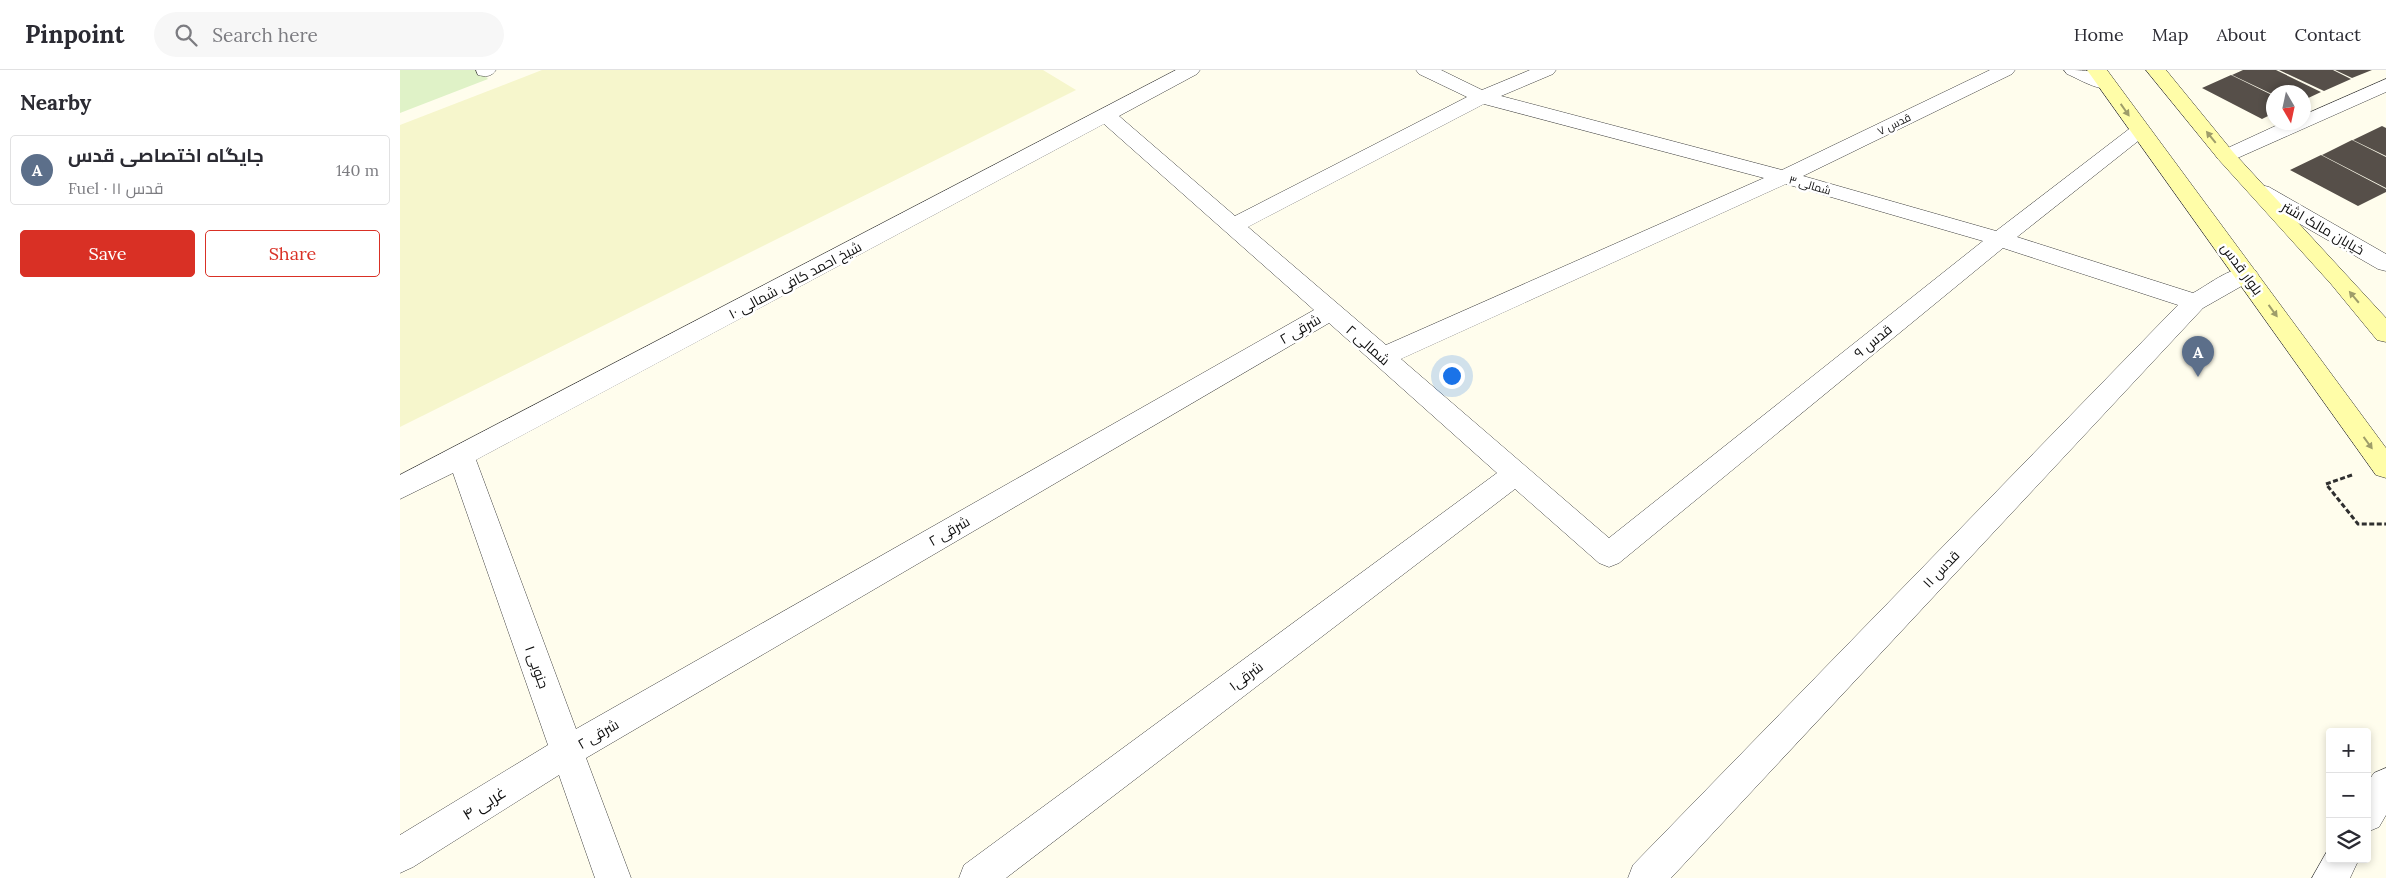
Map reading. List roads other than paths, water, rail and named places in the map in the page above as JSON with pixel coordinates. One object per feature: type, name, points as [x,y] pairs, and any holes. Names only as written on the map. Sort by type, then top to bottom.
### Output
[{"type":"main road","points":[[2156,70],[2226,156],[2261,192],[2386,334]]},
{"type":"main road","name":"بلوار قدس","points":[[2102,77],[2386,468]]},
{"type":"street","name":"شمالی ۳","points":[[1426,70],[1482,97],[1784,177],[2000,239],[2195,302]]},
{"type":"street","points":[[1232,226],[1482,97],[1546,70]]},
{"type":"street","name":"قدس ۷","points":[[1382,357],[1784,177],[2005,70]]},
{"type":"street","points":[[2074,70],[2102,77]]},
{"type":"street","name":"شیخ احمد کافی شمالی ۱۰","points":[[400,488],[1106,115],[1176,73]]},
{"type":"street","points":[[2311,118],[2386,85]]},
{"type":"street","name":"شمالی ۲","points":[[1106,115],[1609,555]]},
{"type":"street","name":"قدس ۹","points":[[1609,555],[2000,239],[2140,130]]},
{"type":"street","points":[[2226,156],[2285,130]]},
{"type":"street","name":"خیابان مالک اشتر","points":[[2261,192],[2386,264]]},
{"type":"street","name":"قدس ۱۱","points":[[1646,878],[2195,302],[2246,274]]},
{"type":"street","name":"شرقی ۲","points":[[568,751],[1330,312]]},
{"type":"street","name":"۱ جنوبی","points":[[461,457],[613,878]]},
{"type":"street","name":"شرقی۱","points":[[977,878],[1515,474]]},
{"type":"street","name":"غربی ۴","points":[[400,855],[568,751]]},
{"type":"street","points":[[2371,808],[2386,784]]},
{"type":"street","points":[[2330,878],[2339,863]]},
{"type":"place","name":"جایگاه اختصاصی قدس","points":[[2198,377]]}]
